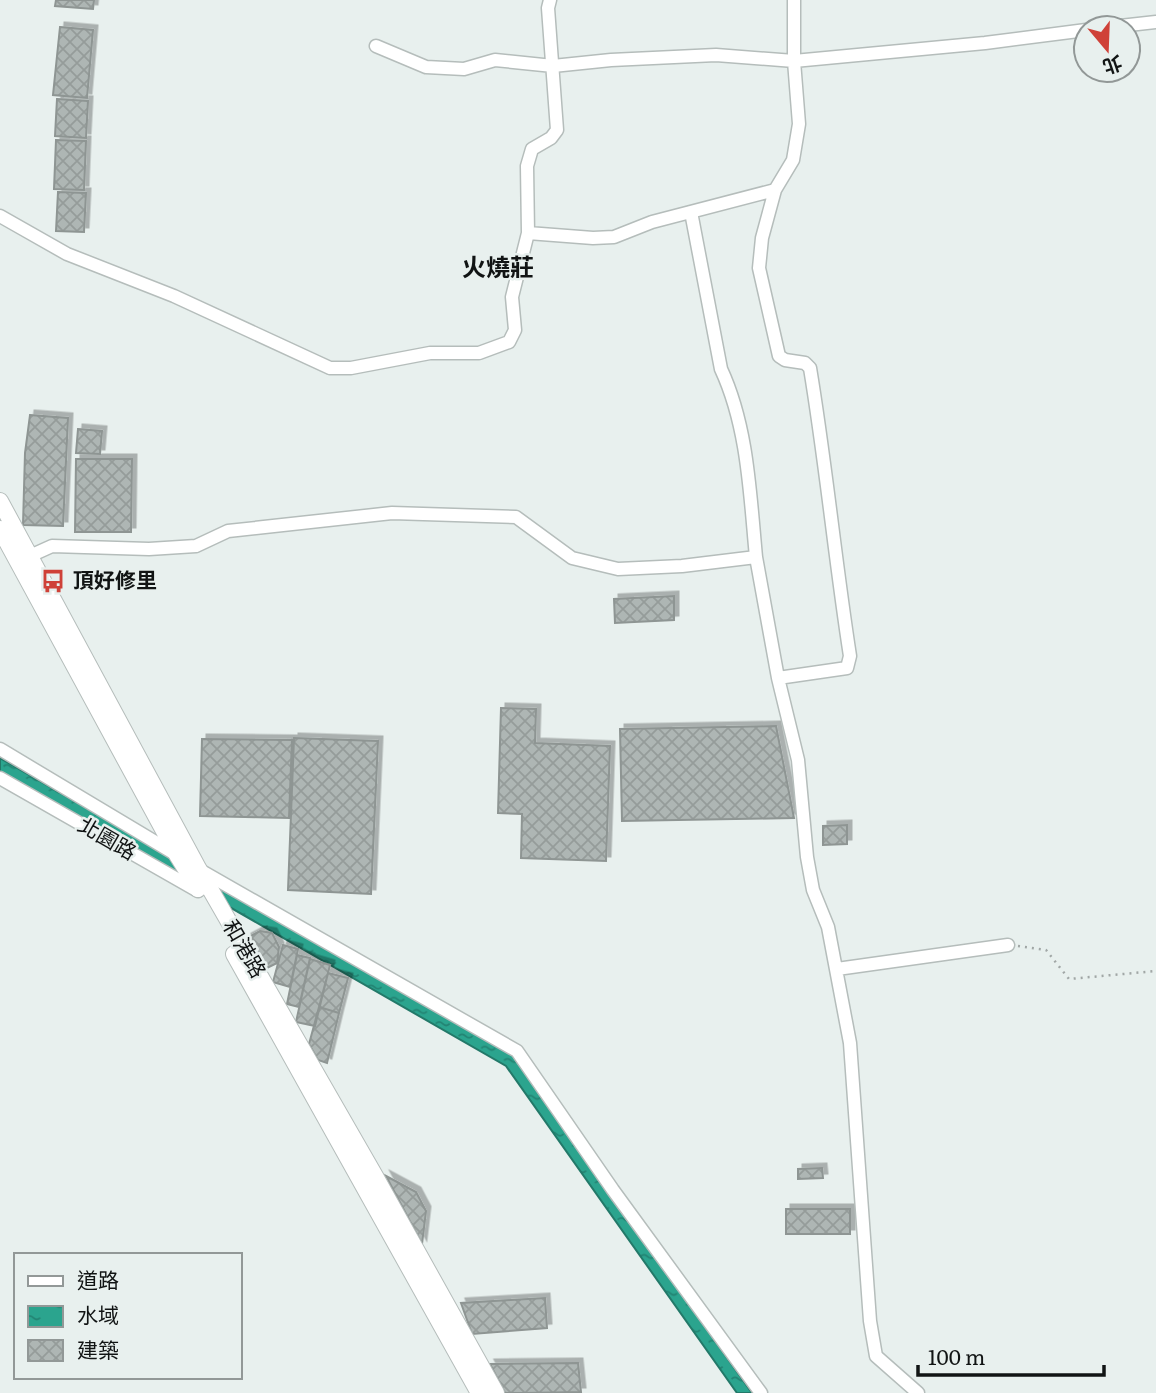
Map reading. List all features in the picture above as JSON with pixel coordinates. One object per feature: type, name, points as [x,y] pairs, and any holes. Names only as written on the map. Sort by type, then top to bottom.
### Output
[{"type":"main road","name":"和港路","points":[[0,501],[24,559],[89,681],[479,1393]]},
{"type":"main road","name":"和港路","points":[[0,529],[24,559]]},
{"type":"main road","name":"和港路","points":[[89,681],[177,855],[202,884],[375,1176],[496,1393]]},
{"type":"street","points":[[0,216],[67,254],[174,296],[330,368],[351,368],[430,353],[479,353],[509,342],[515,330],[512,297],[528,233],[527,166],[532,149],[551,138],[557,130],[548,8],[550,0]]},
{"type":"street","points":[[778,678],[847,668],[850,656],[834,555],[824,450],[810,368],[805,363],[785,360],[779,356],[759,268],[762,238],[775,190],[793,160],[799,124],[794,61],[794,0]]},
{"type":"street","points":[[376,46],[426,66],[464,69],[495,60],[553,66],[716,55],[794,61],[1072,32]]},
{"type":"street","points":[[528,233],[614,237],[652,222],[775,190]]},
{"type":"street","points":[[691,212],[721,369],[730,388],[746,456],[756,557],[778,678],[798,760],[807,857],[813,890],[828,927],[849,1043],[870,1321],[876,1356],[918,1393]]},
{"type":"street","points":[[24,559],[52,546],[149,549],[196,546],[228,531],[392,513],[516,517],[572,558],[618,569],[682,566],[756,557]]},
{"type":"street","points":[[0,750],[177,855]]},
{"type":"street","points":[[2,780],[13,757]]},
{"type":"street","name":"北園路","points":[[2,780],[517,1051],[613,1190],[761,1393]]},
{"type":"street","points":[[837,969],[1008,945]]},
{"type":"path","points":[[1008,945],[1046,950],[1069,979],[1156,971]]},
{"type":"water","points":[[0,758],[512,1054],[752,1393],[737,1393],[506,1066],[0,775]]},
{"type":"building","points":[[56,0],[94,0],[93,9],[55,6]]},
{"type":"building","points":[[60,27],[93,30],[87,98],[53,95]]},
{"type":"building","points":[[57,99],[88,101],[86,138],[55,136]]},
{"type":"building","points":[[56,140],[86,141],[84,190],[54,189]]},
{"type":"building","points":[[58,192],[86,193],[84,232],[56,231]]},
{"type":"building","points":[[30,415],[68,418],[63,526],[23,525],[25,453]]},
{"type":"building","points":[[78,429],[102,431],[100,454],[76,453]]},
{"type":"building","points":[[76,459],[132,459],[131,532],[75,532]]},
{"type":"building","points":[[674,596],[674,620],[615,623],[614,599]]},
{"type":"building","points":[[501,708],[536,709],[535,743],[610,746],[606,861],[521,858],[522,814],[498,813]]},
{"type":"building","points":[[776,726],[794,818],[622,821],[620,729]]},
{"type":"building","points":[[294,738],[378,741],[371,894],[288,890]]},
{"type":"building","points":[[202,739],[292,740],[289,818],[200,816]]},
{"type":"building","points":[[847,825],[847,844],[823,845],[823,826]]},
{"type":"building","points":[[260,931],[272,933],[279,947],[277,963],[263,970],[247,938]]},
{"type":"building","points":[[283,945],[298,949],[290,987],[273,982]]},
{"type":"building","points":[[297,955],[310,958],[299,1007],[287,1004]]},
{"type":"building","points":[[310,959],[330,965],[315,1026],[296,1022]]},
{"type":"building","points":[[328,973],[348,978],[339,1013],[319,1007]]},
{"type":"building","points":[[319,1007],[339,1013],[327,1063],[318,1060],[309,1044]]},
{"type":"building","points":[[822,1168],[823,1178],[798,1179],[798,1169]]},
{"type":"building","points":[[386,1176],[416,1192],[426,1211],[422,1244]]},
{"type":"building","points":[[786,1209],[850,1209],[850,1234],[786,1234]]},
{"type":"building","points":[[545,1298],[547,1328],[472,1334],[461,1303]]},
{"type":"building","points":[[578,1363],[581,1392],[525,1393],[505,1393],[490,1364]]},
{"type":"place","name":"頂好修里","points":[[53,581]]},
{"type":"district","name":"火燒莊","points":[[498,268]]}]
